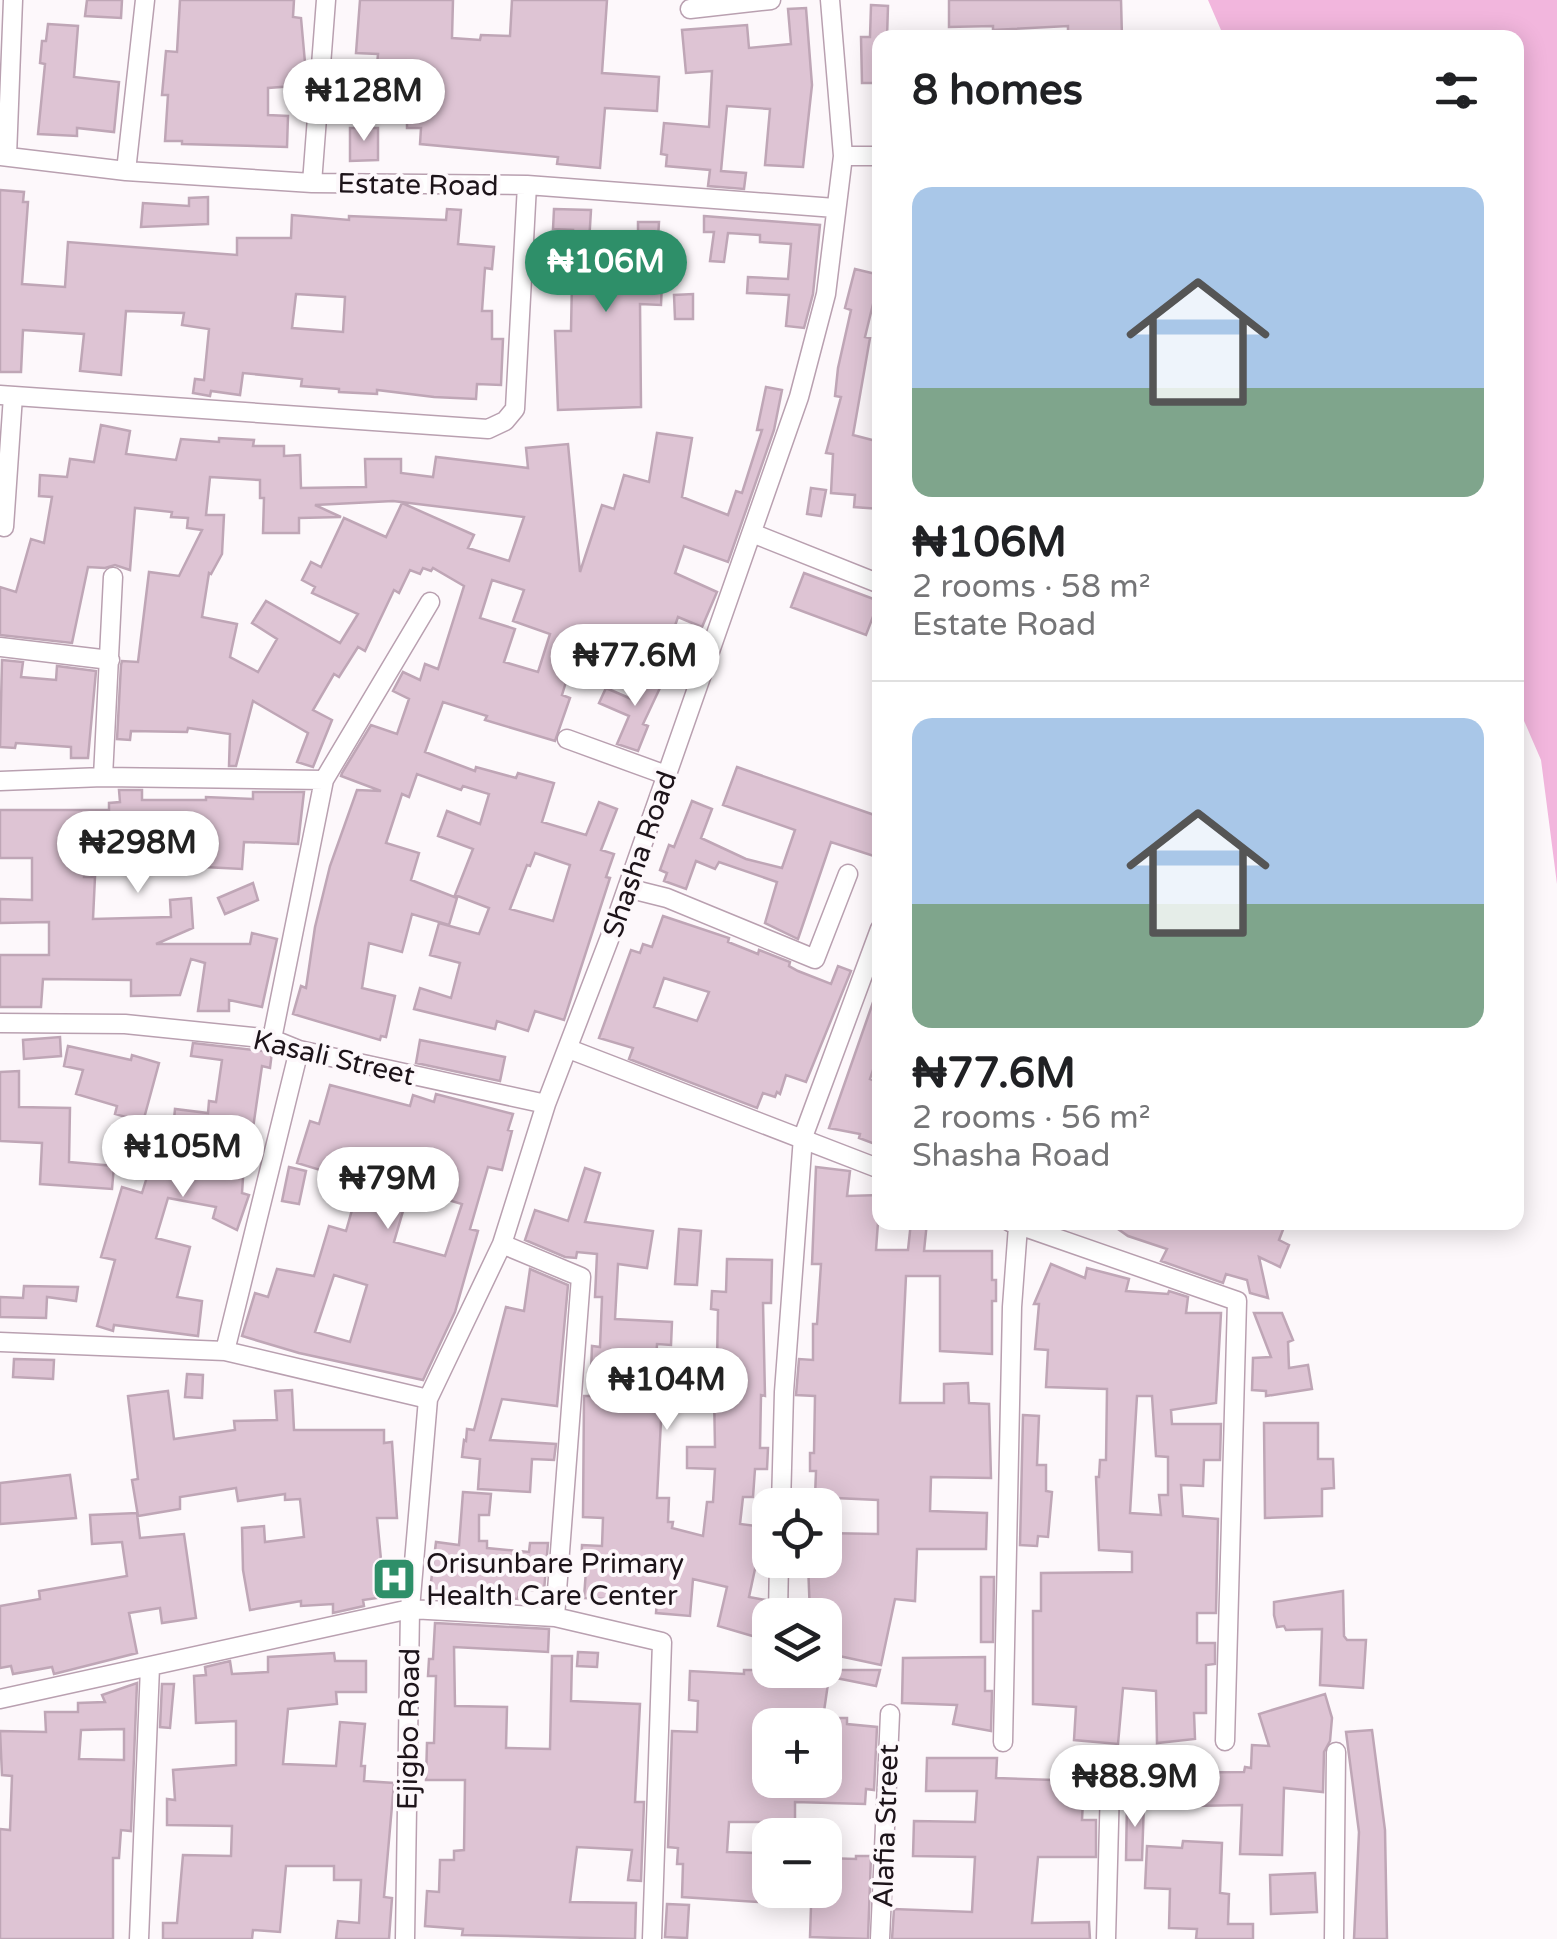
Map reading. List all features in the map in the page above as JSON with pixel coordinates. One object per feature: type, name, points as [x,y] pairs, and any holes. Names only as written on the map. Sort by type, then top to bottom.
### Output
[{"type":"street","points":[[3,156],[13,0]]},
{"type":"street","points":[[126,170],[145,0]]},
{"type":"street","points":[[312,182],[326,0]]},
{"type":"street","points":[[690,9],[771,0]]},
{"type":"street","name":"Shasha Road","points":[[428,1399],[502,1244],[546,1104],[627,888],[798,397],[826,294],[843,156],[830,0]]},
{"type":"street","name":"Estate Road","points":[[3,156],[126,170],[312,182],[527,185],[836,208]]},
{"type":"street","points":[[843,156],[872,156]]},
{"type":"street","points":[[4,527],[7,395],[488,429],[505,421],[515,408],[527,185]]},
{"type":"street","points":[[752,533],[872,581]]},
{"type":"street","points":[[103,777],[114,578]]},
{"type":"street","points":[[272,1039],[324,780],[430,602]]},
{"type":"street","points":[[0,647],[110,660]]},
{"type":"street","points":[[566,739],[666,775]]},
{"type":"street","points":[[0,780],[324,780]]},
{"type":"street","points":[[627,888],[668,898],[815,959],[848,874]]},
{"type":"street","points":[[781,1488],[784,1392],[803,1137],[872,952]]},
{"type":"street","name":"Kasali Street","points":[[0,1023],[125,1024],[272,1039],[299,1050],[546,1104]]},
{"type":"street","points":[[568,1049],[872,1166]]},
{"type":"street","points":[[225,1351],[299,1050]]},
{"type":"street","points":[[1003,1742],[1014,1230]]},
{"type":"street","points":[[1031,1230],[1237,1302],[1225,1741]]},
{"type":"street","points":[[502,1244],[581,1277],[554,1617]]},
{"type":"street","points":[[0,1342],[225,1351],[428,1399]]},
{"type":"street","name":"Ejigbo Road","points":[[405,1939],[410,1609],[428,1399]]},
{"type":"street","points":[[0,1699],[410,1609],[554,1617],[662,1642],[652,1939]]},
{"type":"street","points":[[139,1939],[150,1668]]},
{"type":"street","name":"Alafia Street","points":[[880,1939],[890,1714]]},
{"type":"street","points":[[1334,1939],[1336,1752]]},
{"type":"street","points":[[1106,1939],[1110,1785]]},
{"type":"shaded area","points":[[1208,0],[1557,0],[1557,884],[1541,760],[1524,721],[1524,30],[1221,30]]},
{"type":"building","points":[[87,0],[122,0],[121,18],[85,16]]},
{"type":"building","points":[[180,0],[294,0],[293,17],[301,18],[307,85],[268,88],[268,115],[288,116],[287,147],[165,141],[168,95],[162,95],[166,51],[177,52]]},
{"type":"building","points":[[360,0],[453,0],[452,38],[480,40],[481,35],[510,36],[512,0],[607,0],[602,73],[659,77],[657,111],[605,108],[600,168],[557,164],[558,157],[420,144],[421,128],[407,128],[407,122],[372,120],[378,54],[356,53]]},
{"type":"building","points":[[949,0],[1121,0],[1122,30],[1068,30],[1068,26],[993,30],[993,26],[949,27]]},
{"type":"building","points":[[871,5],[888,6],[887,30],[872,30],[872,83],[862,83],[861,37],[870,37]]},
{"type":"building","points":[[806,8],[812,85],[803,167],[765,165],[770,109],[727,106],[721,171],[746,173],[744,189],[708,186],[710,170],[666,166],[667,155],[661,154],[664,123],[709,127],[712,71],[686,73],[682,30],[747,25],[749,48],[791,44],[788,9]]},
{"type":"building","points":[[48,24],[78,26],[74,77],[119,82],[114,132],[77,128],[77,136],[38,134],[45,64],[40,63],[42,41],[46,41]]},
{"type":"building","points":[[350,128],[378,128],[378,160],[350,161]]},
{"type":"building","points":[[0,190],[24,192],[23,202],[28,202],[22,284],[65,287],[68,242],[237,255],[237,238],[291,238],[292,215],[349,220],[349,216],[446,220],[447,209],[461,210],[458,244],[494,247],[492,269],[485,268],[482,311],[492,311],[492,339],[503,339],[501,385],[477,384],[476,399],[377,390],[377,394],[339,392],[301,386],[302,379],[243,373],[240,395],[193,393],[195,379],[204,380],[209,329],[182,325],[184,313],[126,311],[121,375],[80,371],[84,334],[23,330],[21,372],[0,372]],"holes":[[[296,294],[345,297],[343,332],[292,328]]]},
{"type":"building","points":[[208,197],[208,224],[141,227],[143,203],[189,206],[189,198]]},
{"type":"building","points":[[554,209],[591,210],[589,243],[623,244],[623,236],[638,236],[638,222],[659,222],[658,239],[664,240],[661,305],[640,304],[641,407],[558,410],[555,331],[571,331],[573,230],[553,229]]},
{"type":"building","points":[[704,216],[820,225],[813,294],[804,328],[786,326],[789,295],[747,293],[748,277],[788,279],[791,244],[760,242],[760,235],[728,233],[724,262],[710,261],[714,232],[704,232]]},
{"type":"building","points":[[855,269],[872,273],[872,308],[865,337],[870,338],[853,435],[872,440],[872,508],[854,507],[855,495],[831,493],[833,454],[826,453],[841,397],[835,396],[838,368],[851,310],[845,308]]},
{"type":"building","points":[[693,294],[693,319],[675,319],[674,295]]},
{"type":"building","points":[[766,387],[782,390],[774,430],[728,562],[684,546],[675,573],[717,592],[702,627],[678,617],[663,661],[633,650],[635,644],[589,628],[584,638],[580,636],[562,695],[570,698],[555,741],[485,720],[487,716],[443,702],[425,752],[475,771],[476,767],[516,778],[518,773],[554,783],[542,822],[586,835],[599,802],[617,809],[601,850],[614,854],[606,877],[610,878],[564,1020],[535,1011],[528,1031],[497,1021],[495,1029],[414,1009],[420,988],[451,998],[460,963],[430,955],[439,923],[479,934],[489,908],[455,895],[473,849],[438,836],[447,811],[480,824],[489,794],[463,786],[461,790],[417,774],[409,797],[402,794],[386,843],[419,853],[411,880],[457,898],[449,925],[412,914],[402,952],[369,943],[362,988],[395,996],[386,1037],[381,1036],[380,1040],[293,1014],[301,986],[306,988],[330,866],[357,790],[381,791],[341,776],[342,773],[371,725],[397,734],[409,699],[393,691],[403,672],[420,680],[425,664],[438,669],[464,586],[433,568],[423,568],[420,574],[410,570],[399,593],[394,590],[365,651],[358,647],[339,677],[334,674],[313,710],[332,720],[313,767],[297,762],[308,733],[253,701],[236,766],[229,766],[230,734],[188,728],[187,732],[131,731],[130,740],[117,739],[121,665],[122,661],[138,662],[149,572],[179,576],[202,530],[187,528],[188,518],[135,508],[130,570],[115,565],[88,567],[72,643],[0,635],[0,587],[16,592],[31,539],[44,543],[52,497],[39,496],[40,475],[67,477],[70,459],[94,462],[101,425],[130,431],[126,454],[176,460],[181,439],[254,440],[253,446],[284,446],[284,456],[300,455],[301,488],[366,487],[365,459],[401,459],[401,473],[433,477],[436,457],[528,468],[526,448],[568,444],[580,572],[602,505],[614,509],[624,475],[649,482],[657,433],[692,438],[682,497],[728,515],[736,491],[742,493],[762,430],[757,430]],"holes":[[[210,477],[260,480],[263,533],[299,533],[299,518],[341,517],[315,505],[393,501],[524,517],[509,561],[468,548],[474,535],[402,503],[386,537],[344,518],[321,567],[311,562],[302,580],[315,587],[312,593],[358,614],[340,643],[266,601],[252,623],[277,639],[258,672],[230,657],[237,624],[202,617],[209,573],[222,554],[224,515],[206,515]],[[492,580],[524,590],[513,621],[550,634],[538,672],[504,662],[515,629],[480,618]],[[535,853],[570,865],[553,921],[510,909],[527,865],[530,866]]]},
{"type":"building","points":[[811,488],[826,490],[821,516],[807,514]]},
{"type":"building","points":[[804,573],[872,598],[872,619],[866,635],[791,607]]},
{"type":"building","points":[[2,660],[23,662],[21,677],[56,680],[57,666],[96,671],[88,758],[71,758],[71,747],[16,743],[15,748],[0,747]]},
{"type":"building","points":[[651,668],[666,675],[643,724],[648,726],[638,751],[617,744],[629,716],[599,703],[606,688],[636,701]]},
{"type":"building","points":[[737,767],[872,814],[872,855],[831,842],[798,939],[765,923],[777,882],[719,862],[715,869],[696,861],[686,889],[664,881],[667,873],[660,870],[669,845],[674,847],[692,801],[712,809],[701,838],[746,859],[782,868],[795,830],[723,805]]},
{"type":"building","points":[[119,790],[142,790],[142,800],[253,799],[253,792],[304,792],[298,844],[244,842],[242,869],[204,867],[187,828],[189,865],[130,865],[130,850],[118,850],[117,830],[86,830],[84,877],[95,877],[93,919],[171,917],[170,900],[191,898],[193,928],[156,944],[250,944],[252,933],[277,939],[262,1007],[229,1000],[229,1011],[198,1011],[205,963],[191,959],[180,995],[131,996],[131,980],[43,979],[41,1007],[0,1007],[0,955],[49,955],[49,922],[0,923],[0,899],[32,900],[32,858],[0,858],[0,810],[109,810],[109,803],[120,802]]},
{"type":"building","points":[[253,883],[258,900],[225,914],[218,898]]},
{"type":"building","points":[[663,916],[729,938],[728,942],[758,954],[759,950],[790,962],[789,966],[798,971],[831,984],[838,966],[851,971],[806,1082],[786,1075],[780,1094],[777,1092],[775,1097],[763,1093],[757,1108],[629,1059],[633,1048],[599,1038],[631,950],[640,953],[643,944],[652,947]],"holes":[[[664,978],[709,992],[697,1021],[654,1007]]]},
{"type":"building","points":[[872,1005],[872,1143],[859,1138],[860,1134],[829,1128]]},
{"type":"building","points":[[60,1037],[61,1056],[24,1059],[23,1040]]},
{"type":"building","points":[[420,1040],[505,1057],[500,1081],[416,1063]]},
{"type":"building","points":[[193,1043],[272,1052],[270,1068],[262,1066],[250,1149],[245,1149],[242,1193],[249,1195],[237,1230],[213,1218],[216,1207],[168,1198],[156,1238],[190,1247],[177,1297],[202,1301],[198,1336],[114,1325],[113,1331],[97,1326],[115,1260],[101,1257],[122,1187],[142,1193],[156,1148],[171,1150],[171,1142],[192,1144],[194,1137],[173,1130],[175,1109],[208,1113],[209,1101],[216,1102],[222,1060],[191,1056]]},
{"type":"building","points":[[68,1046],[159,1063],[143,1122],[115,1114],[117,1106],[76,1094],[83,1070],[64,1066]]},
{"type":"building","points":[[19,1071],[19,1107],[70,1108],[69,1162],[114,1166],[112,1189],[40,1184],[42,1143],[0,1141],[0,1072]]},
{"type":"building","points":[[330,1085],[410,1106],[413,1095],[434,1102],[436,1094],[513,1114],[502,1170],[488,1167],[470,1229],[478,1231],[455,1312],[423,1380],[299,1353],[242,1336],[255,1293],[268,1297],[277,1269],[314,1276],[329,1226],[346,1231],[360,1182],[297,1163],[310,1121],[319,1124]],"holes":[[[421,1192],[462,1204],[445,1256],[394,1242],[408,1194],[420,1198]],[[334,1275],[367,1285],[350,1342],[315,1332]]]},
{"type":"building","points":[[108,1138],[144,1140],[142,1160],[107,1158]]},
{"type":"building","points":[[289,1167],[306,1171],[299,1204],[282,1201]]},
{"type":"building","points":[[816,1167],[850,1171],[847,1196],[872,1195],[876,1250],[908,1250],[910,1230],[926,1230],[924,1251],[992,1251],[996,1301],[992,1301],[992,1354],[940,1351],[940,1276],[906,1276],[900,1403],[944,1403],[944,1384],[968,1383],[969,1403],[989,1404],[991,1478],[931,1477],[930,1511],[987,1513],[986,1549],[917,1549],[915,1601],[895,1599],[881,1665],[842,1657],[842,1598],[809,1598],[809,1578],[842,1578],[842,1533],[878,1534],[878,1500],[842,1498],[842,1488],[815,1488],[816,1471],[810,1471],[815,1396],[796,1395],[799,1359],[813,1360],[821,1264],[812,1264]]},
{"type":"building","points":[[585,1168],[600,1173],[585,1222],[653,1231],[647,1268],[618,1264],[615,1319],[672,1322],[671,1345],[657,1344],[655,1382],[663,1382],[657,1498],[669,1498],[668,1522],[673,1522],[672,1528],[703,1536],[707,1502],[713,1502],[715,1469],[687,1468],[687,1447],[715,1447],[714,1393],[690,1391],[691,1361],[717,1362],[718,1310],[711,1309],[712,1291],[726,1292],[727,1259],[772,1260],[771,1303],[763,1303],[765,1396],[761,1395],[760,1448],[768,1448],[767,1469],[755,1469],[752,1497],[743,1497],[740,1524],[752,1526],[752,1636],[718,1626],[727,1587],[693,1579],[690,1616],[656,1613],[657,1601],[584,1598],[586,1570],[581,1569],[582,1545],[602,1546],[603,1518],[583,1517],[584,1396],[590,1396],[592,1346],[600,1347],[602,1297],[595,1297],[597,1254],[577,1252],[576,1258],[565,1257],[525,1240],[535,1210],[568,1221]]},
{"type":"building","points":[[679,1229],[701,1231],[697,1285],[675,1284]]},
{"type":"building","points":[[1119,1230],[1283,1230],[1279,1240],[1289,1245],[1280,1267],[1259,1257],[1268,1298],[1250,1293],[1247,1280],[1226,1274],[1223,1283],[1161,1261],[1167,1249]]},
{"type":"building","points":[[1051,1264],[1085,1278],[1087,1268],[1129,1279],[1126,1291],[1169,1291],[1188,1297],[1186,1313],[1221,1313],[1216,1403],[1171,1410],[1172,1424],[1221,1424],[1220,1460],[1204,1460],[1203,1486],[1181,1485],[1183,1516],[1218,1519],[1216,1613],[1197,1613],[1197,1643],[1215,1643],[1215,1664],[1206,1665],[1206,1713],[1194,1713],[1195,1739],[1157,1743],[1156,1691],[1123,1688],[1118,1744],[1074,1740],[1076,1707],[1033,1704],[1033,1611],[1041,1611],[1041,1573],[1132,1572],[1132,1552],[1099,1550],[1096,1477],[1100,1460],[1106,1460],[1107,1389],[1046,1387],[1048,1350],[1035,1349],[1039,1304],[1034,1304]],"holes":[[[1137,1396],[1152,1396],[1156,1456],[1168,1457],[1168,1495],[1159,1495],[1161,1515],[1130,1513]]]},
{"type":"building","points":[[530,1269],[568,1285],[557,1406],[502,1399],[490,1440],[556,1444],[554,1460],[532,1459],[530,1492],[478,1489],[480,1459],[462,1457],[464,1440],[467,1429],[474,1430],[506,1307],[524,1311]]},
{"type":"building","points":[[24,1286],[78,1287],[76,1301],[47,1297],[46,1318],[0,1317],[0,1297],[23,1298]]},
{"type":"building","points":[[1254,1313],[1282,1313],[1293,1340],[1288,1342],[1289,1368],[1308,1365],[1312,1389],[1266,1396],[1266,1391],[1252,1390],[1253,1358],[1271,1357]]},
{"type":"building","points":[[14,1359],[54,1360],[53,1379],[13,1377]]},
{"type":"building","points":[[187,1374],[203,1375],[202,1398],[185,1397]]},
{"type":"building","points":[[292,1390],[294,1430],[384,1430],[384,1443],[392,1442],[397,1518],[377,1518],[382,1570],[388,1569],[391,1596],[363,1600],[364,1606],[333,1613],[333,1604],[301,1606],[301,1601],[250,1610],[243,1570],[242,1528],[264,1526],[265,1542],[304,1537],[300,1499],[285,1500],[285,1494],[238,1501],[236,1488],[180,1497],[180,1509],[138,1516],[132,1480],[138,1479],[128,1396],[168,1391],[174,1439],[235,1430],[234,1421],[277,1420],[275,1391]]},
{"type":"building","points":[[1023,1415],[1039,1416],[1037,1465],[1046,1465],[1046,1491],[1052,1492],[1048,1537],[1038,1536],[1037,1546],[1020,1545]]},
{"type":"building","points":[[1264,1423],[1318,1423],[1318,1459],[1333,1459],[1334,1488],[1322,1489],[1322,1516],[1265,1518]]},
{"type":"building","points":[[70,1475],[76,1518],[0,1524],[0,1483]]},
{"type":"building","points":[[463,1492],[491,1494],[489,1515],[479,1515],[479,1541],[487,1541],[487,1548],[529,1552],[530,1543],[548,1543],[544,1591],[519,1590],[518,1599],[430,1590],[436,1542],[459,1545]]},
{"type":"building","points":[[137,1513],[140,1538],[184,1534],[196,1618],[162,1623],[160,1608],[129,1613],[137,1653],[54,1674],[52,1667],[13,1674],[11,1666],[0,1668],[0,1606],[40,1599],[39,1591],[127,1576],[122,1542],[92,1544],[90,1515]]},
{"type":"building","points":[[981,1577],[994,1577],[993,1642],[981,1642]]},
{"type":"building","points":[[1343,1591],[1344,1636],[1347,1640],[1366,1640],[1363,1688],[1320,1685],[1322,1629],[1286,1630],[1284,1626],[1277,1627],[1274,1615],[1274,1602]]},
{"type":"building","points":[[435,1623],[549,1629],[548,1652],[454,1647],[455,1706],[507,1707],[506,1748],[550,1749],[552,1656],[572,1656],[571,1701],[640,1704],[635,1802],[644,1802],[641,1881],[628,1880],[632,1850],[577,1847],[570,1902],[636,1903],[635,1939],[462,1935],[463,1929],[425,1926],[427,1891],[439,1892],[440,1860],[454,1860],[454,1851],[464,1850],[465,1780],[426,1780],[427,1743],[434,1743],[436,1676],[428,1676]]},
{"type":"building","points":[[578,1652],[598,1653],[597,1667],[577,1666]]},
{"type":"building","points":[[334,1653],[335,1661],[366,1661],[366,1692],[336,1692],[337,1704],[288,1709],[283,1764],[336,1766],[340,1722],[365,1724],[361,1766],[365,1766],[364,1781],[394,1783],[384,1897],[392,1898],[389,1939],[336,1939],[338,1921],[359,1923],[361,1880],[334,1880],[334,1866],[286,1866],[280,1932],[253,1930],[252,1939],[163,1939],[163,1923],[177,1923],[183,1855],[231,1856],[232,1826],[167,1825],[167,1799],[175,1800],[173,1770],[236,1765],[236,1721],[196,1723],[194,1676],[206,1675],[205,1667],[230,1661],[232,1674],[268,1672],[268,1657]]},
{"type":"building","points":[[985,1657],[985,1691],[992,1691],[991,1731],[953,1724],[957,1705],[902,1703],[903,1658]]},
{"type":"building","points":[[744,1670],[752,1670],[752,1688],[827,1688],[824,1708],[752,1708],[752,1798],[842,1798],[842,1718],[847,1718],[847,1724],[877,1727],[874,1790],[866,1789],[865,1804],[795,1802],[795,1818],[729,1822],[727,1852],[752,1853],[752,1902],[682,1897],[683,1864],[677,1864],[678,1848],[668,1847],[672,1731],[697,1732],[698,1701],[689,1700],[690,1671],[744,1674]]},
{"type":"building","points":[[842,1670],[880,1670],[876,1686],[842,1679]]},
{"type":"building","points":[[137,1683],[131,1831],[121,1830],[119,1858],[113,1858],[113,1939],[0,1939],[0,1829],[10,1830],[12,1776],[2,1775],[0,1731],[46,1732],[45,1712],[78,1712],[78,1703],[105,1702],[102,1695]],"holes":[[[124,1729],[124,1760],[79,1759],[81,1730]]]},
{"type":"building","points":[[162,1684],[174,1684],[170,1728],[160,1727]]},
{"type":"building","points":[[1325,1694],[1332,1718],[1330,1741],[1324,1752],[1323,1792],[1284,1788],[1282,1855],[1240,1854],[1242,1805],[1145,1807],[1145,1773],[1244,1772],[1245,1767],[1251,1768],[1252,1745],[1269,1746],[1259,1714]]},
{"type":"building","points":[[1372,1730],[1385,1830],[1387,1939],[1354,1939],[1359,1832],[1346,1732]]},
{"type":"building","points":[[927,1758],[997,1758],[996,1778],[1084,1781],[1082,1820],[1096,1820],[1096,1857],[1038,1857],[1032,1923],[1089,1922],[1090,1939],[892,1939],[894,1909],[972,1912],[975,1857],[913,1856],[914,1821],[975,1822],[977,1791],[926,1791]]},
{"type":"building","points":[[1127,1801],[1144,1802],[1142,1860],[1126,1860]]},
{"type":"building","points":[[1183,1841],[1222,1843],[1220,1893],[1229,1894],[1228,1924],[1253,1924],[1253,1939],[1196,1939],[1197,1929],[1169,1928],[1170,1889],[1145,1888],[1147,1846],[1182,1848]]},
{"type":"building","points":[[871,1856],[868,1939],[810,1937],[811,1908],[842,1908],[842,1859]]},
{"type":"building","points":[[1315,1873],[1317,1912],[1271,1914],[1270,1875]]},
{"type":"building","points":[[667,1904],[689,1905],[687,1938],[665,1937]]},
{"type":"place","name":"Orisunbare Primary Health Care Center","points":[[394,1579]]}]
